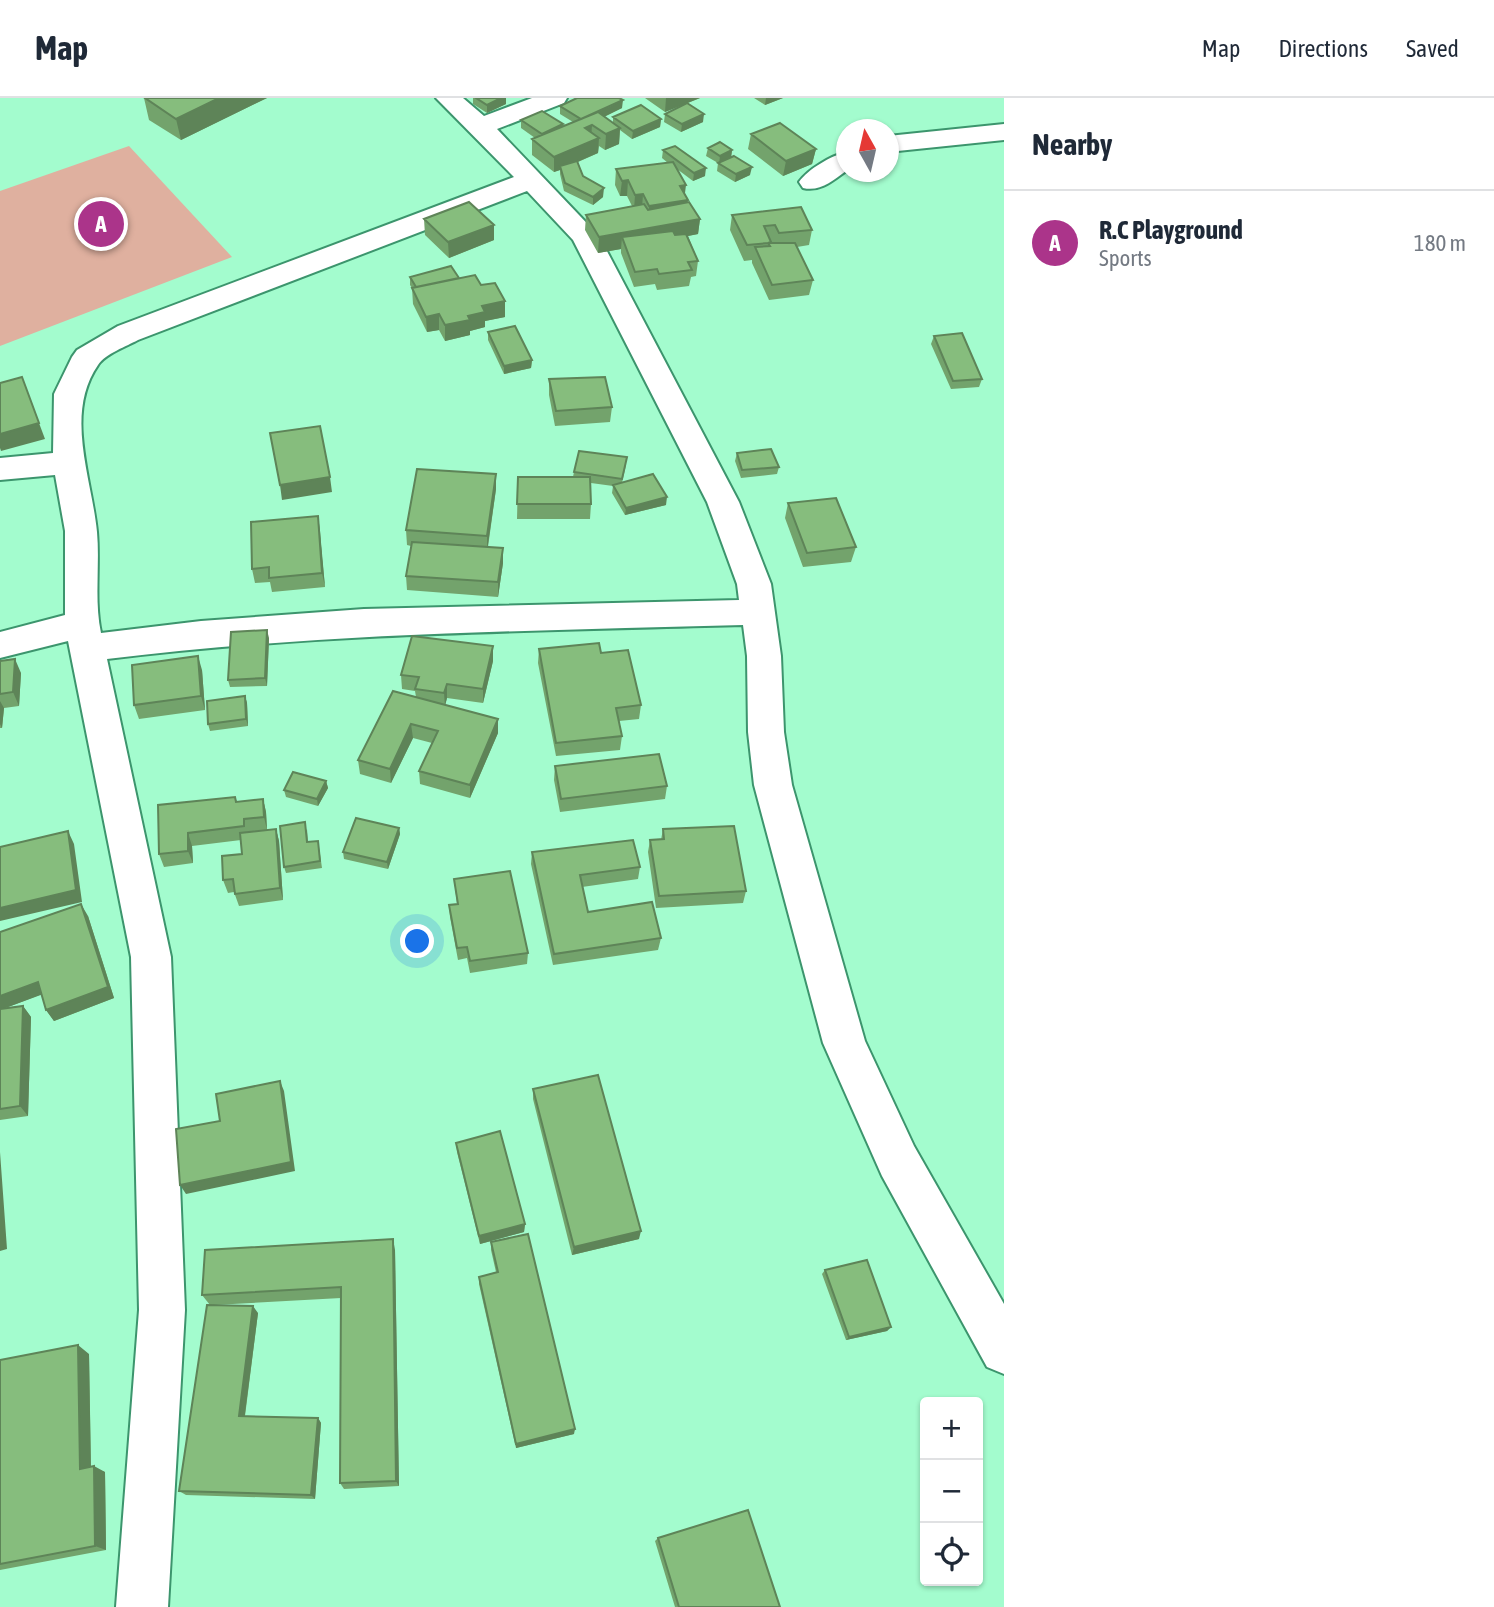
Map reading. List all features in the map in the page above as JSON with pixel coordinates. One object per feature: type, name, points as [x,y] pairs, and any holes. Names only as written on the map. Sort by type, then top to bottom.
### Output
[{"type":"street","points":[[448,98],[481,126],[585,236],[704,461],[754,584],[764,656],[766,732],[773,785],[844,1044],[898,1161],[1004,1350]]},
{"type":"street","points":[[481,126],[555,98]]},
{"type":"street","points":[[899,143],[1004,132]]},
{"type":"street","points":[[812,182],[836,166]]},
{"type":"street","points":[[142,1607],[162,1310],[151,957],[85,636],[81,531],[69,463],[69,394],[87,358],[128,333],[531,180]]},
{"type":"street","points":[[0,470],[69,463]]},
{"type":"street","points":[[0,645],[85,636],[201,634],[365,622],[757,612]]},
{"type":"shaded area","points":[[129,146],[232,257],[0,346],[0,191]]},
{"type":"building","points":[[145,98],[219,98],[176,119]]},
{"type":"building","points":[[476,98],[501,98],[487,105]]},
{"type":"building","points":[[577,98],[623,100],[581,119],[560,106]]},
{"type":"building","points":[[687,103],[704,114],[682,124],[665,114]]},
{"type":"building","points":[[641,105],[661,119],[633,131],[613,117]]},
{"type":"building","points":[[542,111],[563,124],[542,134],[521,120]]},
{"type":"building","points":[[598,112],[620,128],[606,134],[592,125],[585,128],[599,138],[554,157],[532,139]]},
{"type":"building","points":[[780,123],[816,149],[786,161],[751,134]]},
{"type":"building","points":[[720,142],[732,150],[720,156],[708,148]]},
{"type":"building","points":[[675,146],[706,168],[694,173],[663,150]]},
{"type":"building","points":[[734,156],[752,167],[736,174],[718,163]]},
{"type":"building","points":[[577,161],[583,176],[604,188],[593,197],[565,183],[560,166]]},
{"type":"building","points":[[673,162],[686,185],[680,186],[688,200],[649,206],[643,194],[635,195],[628,180],[622,181],[616,169]]},
{"type":"building","points":[[469,202],[494,225],[448,242],[424,219]]},
{"type":"building","points":[[689,202],[700,219],[599,237],[586,215],[644,204],[648,210]]},
{"type":"building","points":[[801,207],[812,230],[779,233],[775,225],[764,226],[771,242],[747,245],[732,215]]},
{"type":"building","points":[[673,231],[675,235],[686,234],[698,261],[688,262],[692,270],[659,274],[657,269],[635,272],[622,237]]},
{"type":"building","points":[[768,243],[795,243],[813,280],[772,285],[755,247],[770,246]]},
{"type":"building","points":[[451,266],[459,278],[416,287],[410,277]]},
{"type":"building","points":[[475,275],[481,285],[495,283],[505,301],[482,306],[485,312],[468,316],[470,320],[445,325],[439,314],[426,317],[412,288]]},
{"type":"building","points":[[515,326],[532,360],[504,366],[488,332]]},
{"type":"building","points":[[962,333],[982,379],[953,381],[934,336]]},
{"type":"building","points":[[22,377],[39,423],[0,434],[0,383]]},
{"type":"building","points":[[605,377],[612,407],[556,411],[549,379]]},
{"type":"building","points":[[320,426],[330,477],[280,485],[270,433]]},
{"type":"building","points":[[771,449],[779,467],[742,470],[737,453]]},
{"type":"building","points":[[579,451],[627,457],[622,479],[574,472]]},
{"type":"building","points":[[417,469],[496,474],[487,536],[406,530]]},
{"type":"building","points":[[653,474],[667,497],[626,508],[613,485]]},
{"type":"building","points":[[518,477],[590,477],[591,504],[517,504]]},
{"type":"building","points":[[836,498],[856,547],[807,553],[788,503]]},
{"type":"building","points":[[318,516],[322,573],[269,578],[269,567],[252,569],[251,522]]},
{"type":"building","points":[[412,542],[503,548],[498,582],[406,576]]},
{"type":"building","points":[[267,630],[265,678],[228,680],[231,632]]},
{"type":"building","points":[[412,636],[493,646],[483,689],[447,684],[444,693],[415,689],[419,677],[401,675]]},
{"type":"building","points":[[599,643],[601,653],[628,650],[641,705],[616,708],[622,736],[556,743],[539,649]]},
{"type":"building","points":[[198,656],[201,696],[134,705],[132,665]]},
{"type":"building","points":[[15,659],[13,692],[0,694],[0,661]]},
{"type":"building","points":[[393,691],[498,719],[470,785],[419,771],[438,731],[411,724],[390,769],[358,760]]},
{"type":"building","points":[[245,696],[246,719],[208,724],[207,701]]},
{"type":"building","points":[[659,754],[667,786],[561,799],[555,766]]},
{"type":"building","points":[[293,772],[326,781],[317,799],[284,790]]},
{"type":"building","points":[[235,797],[236,802],[263,799],[264,817],[244,819],[244,826],[188,833],[188,851],[159,854],[158,805]]},
{"type":"building","points":[[356,818],[399,828],[387,862],[343,852]]},
{"type":"building","points":[[305,822],[307,842],[318,841],[320,861],[284,867],[280,826]]},
{"type":"building","points":[[734,826],[746,891],[659,896],[650,840],[664,839],[663,829]]},
{"type":"building","points":[[276,829],[280,888],[235,894],[233,879],[223,880],[222,856],[242,854],[240,833]]},
{"type":"building","points":[[68,831],[76,890],[0,908],[0,847]]},
{"type":"building","points":[[633,840],[640,867],[580,875],[588,912],[652,902],[661,938],[554,954],[532,852]]},
{"type":"building","points":[[510,871],[528,953],[470,961],[467,947],[457,948],[449,905],[458,904],[454,879]]},
{"type":"building","points":[[81,904],[108,987],[46,1010],[38,982],[0,996],[0,932]]},
{"type":"building","points":[[23,1006],[20,1106],[0,1109],[0,1009]]},
{"type":"building","points":[[598,1075],[641,1231],[574,1247],[533,1089]]},
{"type":"building","points":[[280,1081],[291,1162],[180,1185],[176,1129],[220,1121],[216,1094]]},
{"type":"building","points":[[500,1131],[525,1224],[479,1236],[456,1143]]},
{"type":"building","points":[[528,1234],[575,1429],[516,1444],[479,1277],[498,1272],[491,1242]]},
{"type":"building","points":[[393,1239],[396,1481],[340,1483],[341,1287],[202,1295],[205,1250]]},
{"type":"building","points":[[867,1260],[891,1327],[849,1337],[825,1270]]},
{"type":"building","points":[[207,1305],[253,1306],[239,1416],[318,1418],[311,1495],[179,1491]]},
{"type":"building","points":[[78,1345],[80,1469],[94,1466],[95,1546],[0,1564],[0,1360]]},
{"type":"building","points":[[748,1510],[780,1607],[679,1607],[658,1538]]},
{"type":"place","name":"R.C Playground","points":[[101,224]]}]
